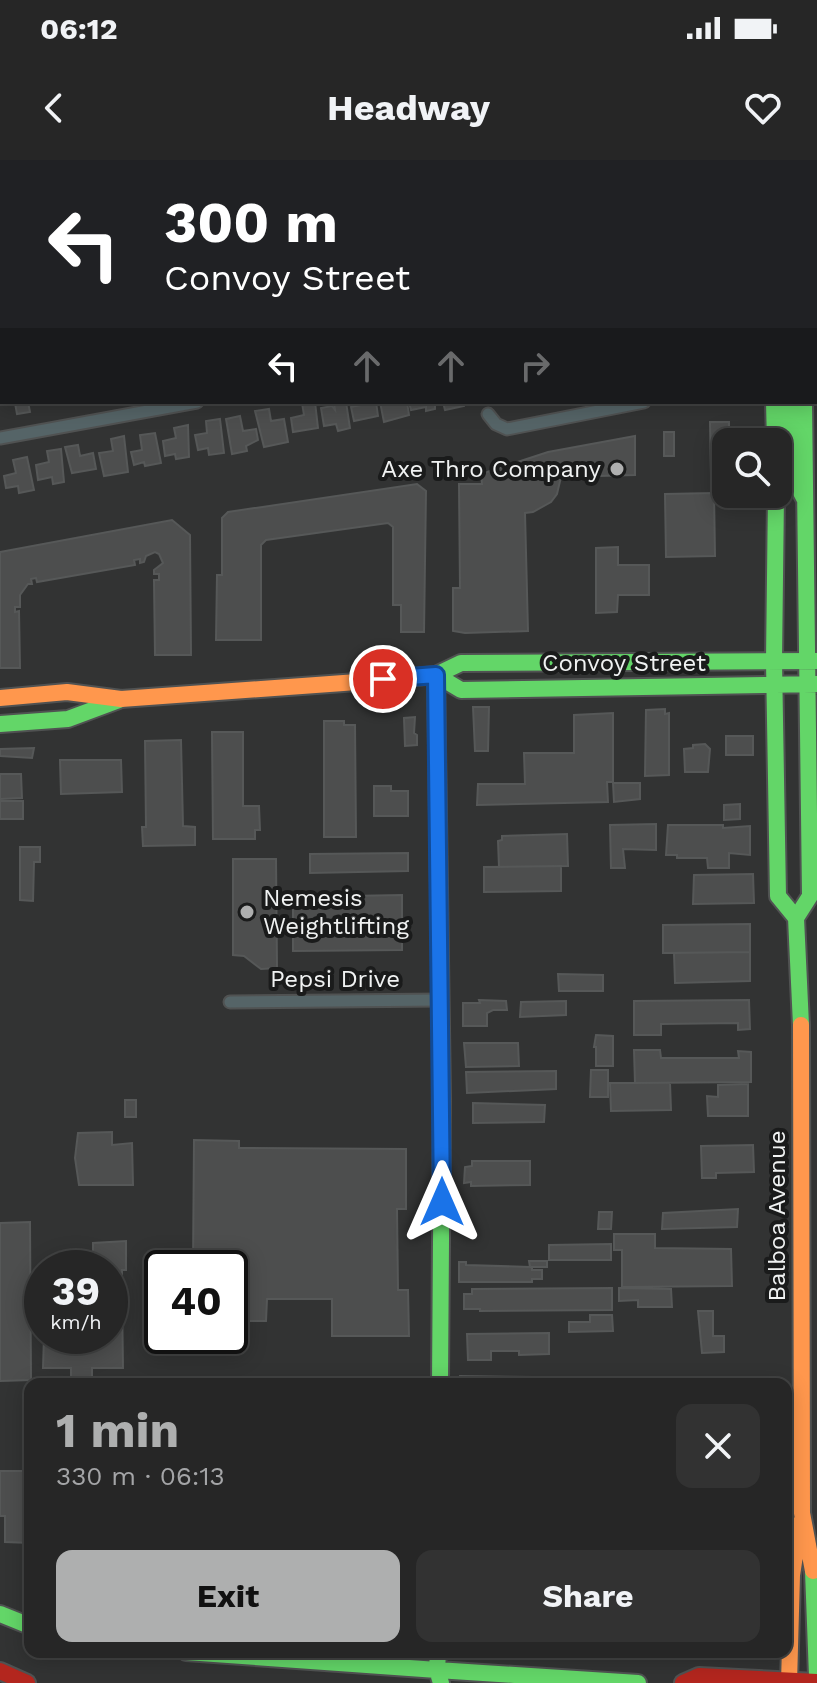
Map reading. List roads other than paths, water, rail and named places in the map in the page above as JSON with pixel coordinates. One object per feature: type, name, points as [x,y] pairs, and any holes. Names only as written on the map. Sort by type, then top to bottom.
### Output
[{"type":"main road","points":[[774,404],[775,428]]},
{"type":"main road","points":[[789,404],[792,475],[806,500]]},
{"type":"main road","name":"Balboa Avenue","points":[[792,1575],[802,1513],[801,1025],[796,918],[810,896],[811,661],[804,404]]},
{"type":"main road","name":"Balboa Avenue","points":[[776,508],[774,661],[778,896],[796,918]]},
{"type":"main road","name":"Convoy Street","points":[[0,698],[67,692],[121,699],[436,675],[461,663],[811,661]]},
{"type":"main road","points":[[436,675],[441,1000],[440,1378]]},
{"type":"main road","name":"Convoy Street","points":[[436,675],[461,690],[811,685]]},
{"type":"main road","name":"Convoy Street","points":[[0,724],[68,719],[121,699]]},
{"type":"main road","name":"Balboa Avenue","points":[[802,1513],[814,1576],[817,1679]]},
{"type":"main road","points":[[0,1614],[24,1624]]},
{"type":"main road","points":[[242,1658],[438,1679],[638,1683]]},
{"type":"main road","points":[[438,1658],[438,1679]]},
{"type":"main road","name":"Balboa Avenue","points":[[789,1682],[790,1658]]},
{"type":"main road","points":[[0,1671],[27,1683]]},
{"type":"main road","points":[[683,1683],[699,1676],[789,1682],[817,1679]]},
{"type":"street","points":[[0,438],[186,404]]},
{"type":"street","points":[[488,414],[496,424],[507,429],[634,404]]},
{"type":"street","name":"Pepsi Drive","points":[[230,1002],[441,1000]]},
{"type":"place","name":"Axe Thro Company","points":[[617,469]]},
{"type":"place","name":"Nemesis Weightlifting","points":[[247,912]]}]
